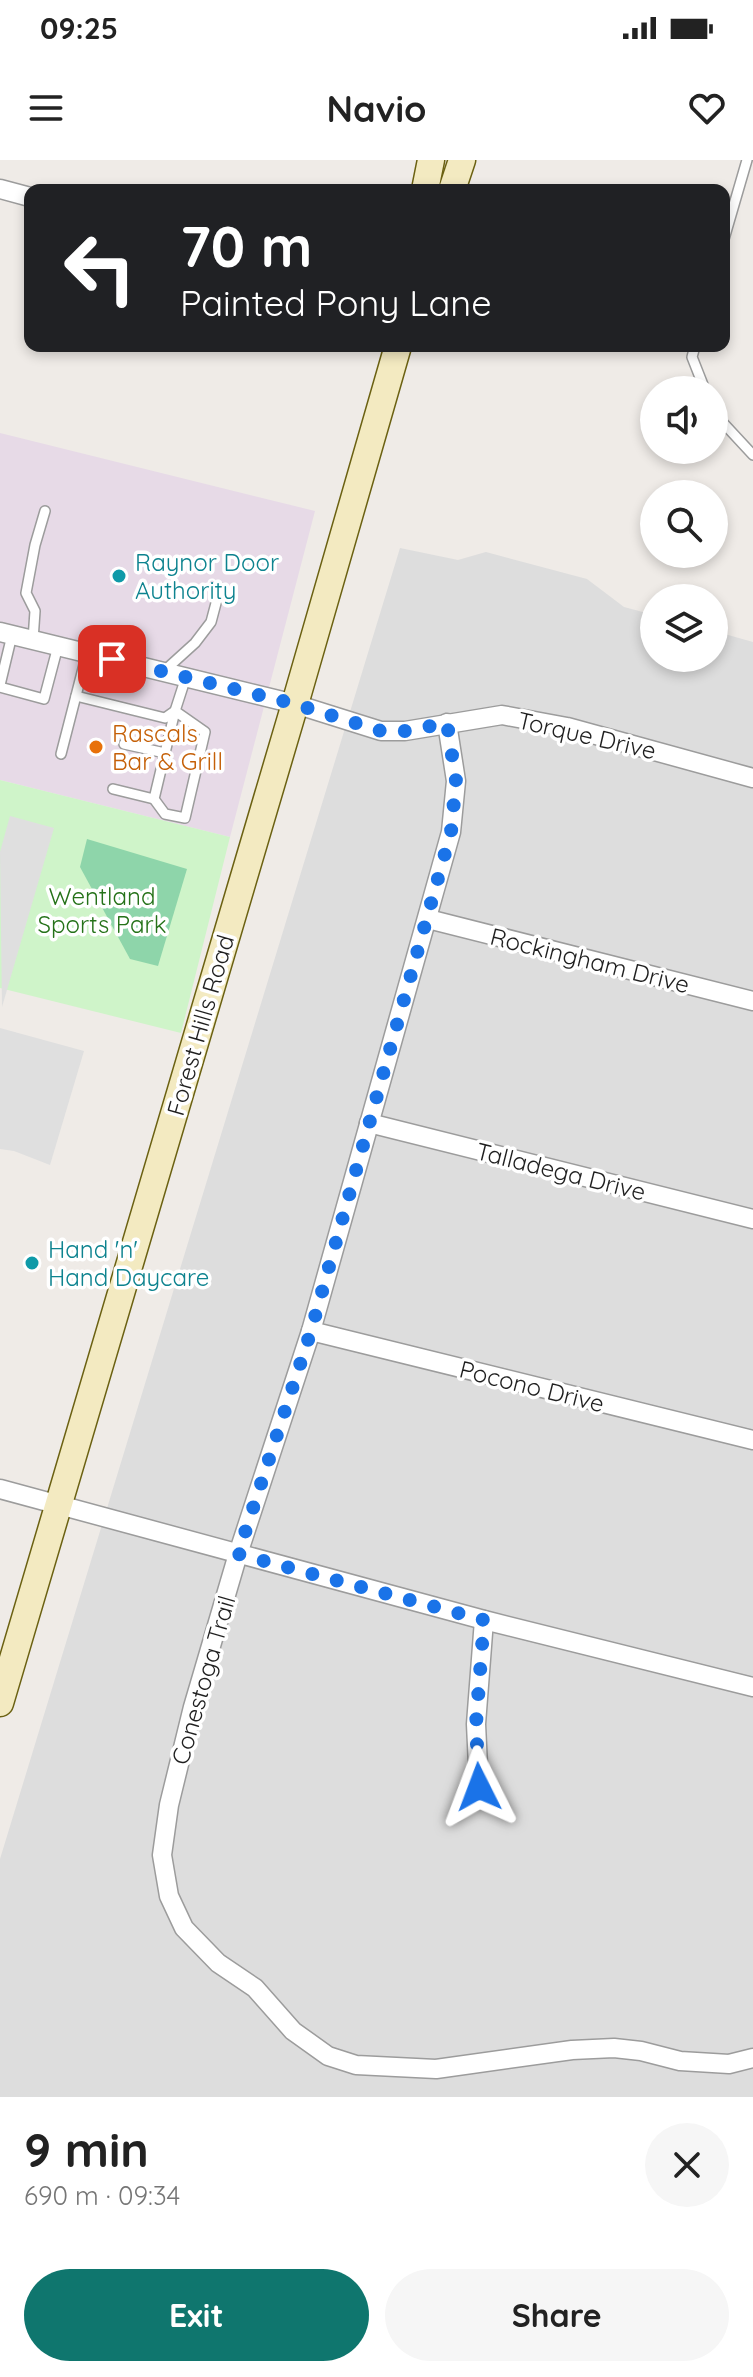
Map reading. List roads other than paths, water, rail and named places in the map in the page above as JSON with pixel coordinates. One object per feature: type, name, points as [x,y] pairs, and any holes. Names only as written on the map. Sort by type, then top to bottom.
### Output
[{"type":"street","points":[[426,184],[431,160]]},
{"type":"street","points":[[454,184],[462,160]]},
{"type":"street","points":[[0,189],[24,195]]},
{"type":"street","name":"Forest Hills Road","points":[[0,1703],[396,352]]},
{"type":"street","name":"Torque Drive","points":[[6,633],[295,704],[381,731],[405,731],[502,715],[567,727],[753,778]]},
{"type":"street","name":"Conestoga Trail","points":[[447,723],[456,781],[451,832],[311,1331],[238,1554],[193,1707],[169,1805],[162,1855],[169,1896],[184,1928],[218,1963],[255,1988],[293,2031],[328,2056],[356,2065],[436,2069],[572,2050],[614,2048],[680,2061],[729,2064],[753,2058]]},
{"type":"street","name":"Rockingham Drive","points":[[428,919],[753,1001]]},
{"type":"street","name":"Talladega Drive","points":[[369,1123],[753,1219]]},
{"type":"street","name":"Pocono Drive","points":[[311,1331],[753,1440]]},
{"type":"street","points":[[0,1489],[484,1620],[753,1687]]},
{"type":"street","points":[[479,1787],[476,1724],[484,1620]]},
{"type":"lane","points":[[730,218],[747,160]]},
{"type":"lane","points":[[693,352],[692,357],[699,376]]},
{"type":"lane","points":[[728,428],[753,455]]},
{"type":"lane","points":[[33,640],[35,611],[26,593],[45,511]]},
{"type":"lane","points":[[163,672],[195,643],[211,622],[220,588]]},
{"type":"lane","points":[[6,633],[0,686],[44,699],[58,646]]},
{"type":"lane","points":[[61,754],[87,653]]},
{"type":"lane","points":[[154,799],[186,677]]},
{"type":"lane","points":[[76,696],[165,718],[175,711]]},
{"type":"lane","points":[[113,789],[154,799],[165,814],[185,818],[205,732],[175,711]]},
{"type":"lane","points":[[124,744],[165,753]]},
{"type":"place","name":"Raynor Door Authority","points":[[119,576]]},
{"type":"place","name":"Rascals Bar & Grill","points":[[96,747]]},
{"type":"place","name":"Hand 'n' Hand Daycare","points":[[32,1263]]},
{"type":"park label","name":"Wentland Sports Park","points":[[102,910]]}]
